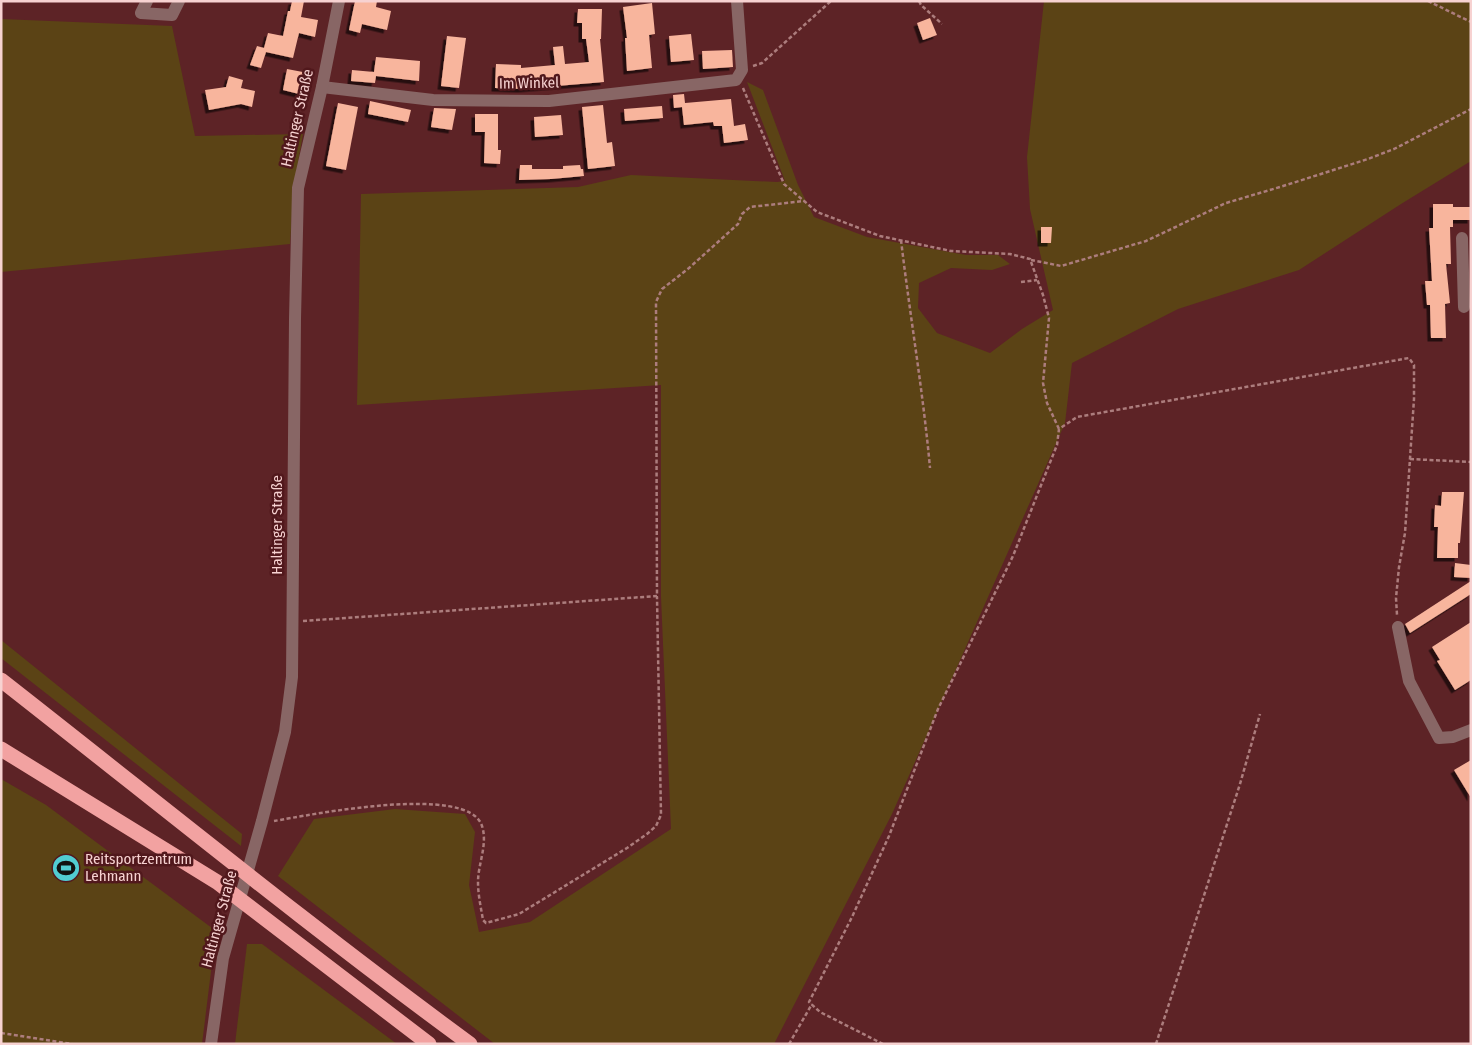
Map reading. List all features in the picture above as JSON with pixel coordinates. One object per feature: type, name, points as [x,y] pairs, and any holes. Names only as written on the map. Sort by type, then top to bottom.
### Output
[{"type":"highway","points":[[1,680],[224,856],[470,1044]]},
{"type":"highway","points":[[1,749],[217,882],[430,1044]]},
{"type":"street","points":[[147,1],[141,13],[172,15],[179,1]]},
{"type":"street","name":"Haltinger Straße","points":[[211,1044],[223,958],[285,732],[292,677],[298,188],[322,87],[339,1]]},
{"type":"street","points":[[738,1],[739,75]]},
{"type":"street","name":"Im Winkel","points":[[322,87],[433,100],[549,101],[739,75]]},
{"type":"street","points":[[1462,238],[1467,286],[1464,307]]},
{"type":"street","points":[[1398,627],[1409,681],[1438,738],[1453,737],[1471,730]]},
{"type":"path","points":[[831,1],[762,63],[739,75],[784,184],[816,212],[880,236],[951,251],[1010,254],[1061,266],[1146,241],[1226,202],[1394,149],[1471,110]]},
{"type":"path","points":[[918,1],[942,24]]},
{"type":"path","points":[[1428,1],[1471,22]]},
{"type":"path","points":[[262,821],[274,821],[318,813],[420,803],[466,810],[478,817],[482,826],[484,838],[478,882],[483,920],[486,923],[520,914],[627,848],[656,826],[661,816],[657,596],[656,302],[662,289],[689,268],[738,224],[742,214],[750,207],[804,201]]},
{"type":"path","points":[[901,240],[921,382],[930,468]]},
{"type":"path","points":[[883,1044],[820,1012],[809,1002],[852,917],[889,836],[938,709],[1013,556],[1057,446],[1059,429],[1046,403],[1044,383],[1049,318],[1030,259]]},
{"type":"path","points":[[1022,282],[1037,280]]},
{"type":"path","points":[[1059,429],[1077,417],[1409,358],[1414,365],[1414,399],[1405,533],[1396,598],[1398,627]]},
{"type":"path","points":[[1410,459],[1471,462]]},
{"type":"path","points":[[293,622],[657,596]]},
{"type":"path","points":[[1156,1044],[1240,784],[1260,714]]},
{"type":"path","points":[[789,1044],[812,1004]]},
{"type":"path","points":[[1,1033],[72,1044]]},
{"type":"shaded area","points":[[1044,1],[1471,1],[1471,161],[1299,270],[1178,309],[1072,363],[1065,423],[892,814],[774,1044],[495,1044],[278,876],[314,819],[395,809],[465,814],[475,832],[469,885],[479,932],[530,922],[671,829],[661,597],[661,385],[357,405],[361,194],[578,187],[631,175],[785,181],[747,82],[763,90],[798,185],[814,217],[867,237],[966,255],[998,255],[1010,264],[992,270],[951,268],[919,283],[918,308],[937,333],[990,353],[1022,329],[1053,310],[1030,209],[1027,157]]},
{"type":"shaded area","points":[[1,19],[172,26],[195,136],[303,134],[294,185],[290,244],[1,272]]},
{"type":"shaded area","points":[[1,640],[242,834],[241,846],[1,658]]},
{"type":"shaded area","name":"Reitsportzentrum Lehmann","points":[[1,779],[46,805],[216,931],[202,1044],[1,1044]]},
{"type":"shaded area","points":[[247,944],[262,944],[397,1044],[235,1044]]},
{"type":"building","points":[[292,1],[304,1],[301,17],[318,20],[315,37],[299,33],[293,58],[266,52],[261,68],[250,65],[257,46],[264,48],[268,33],[283,36]]},
{"type":"building","points":[[355,1],[377,1],[376,7],[391,11],[387,30],[362,24],[360,33],[349,30]]},
{"type":"building","points":[[652,3],[655,34],[649,35],[652,68],[627,71],[625,38],[627,38],[623,7]]},
{"type":"building","points":[[578,9],[602,9],[600,39],[604,82],[521,89],[495,88],[496,64],[521,65],[521,68],[555,65],[553,47],[563,46],[565,64],[589,62],[586,39],[582,39],[582,23],[577,23]]},
{"type":"building","points":[[930,18],[937,35],[923,40],[917,23]]},
{"type":"building","points":[[691,34],[694,60],[671,62],[669,36]]},
{"type":"building","points":[[447,36],[466,38],[459,88],[441,86]]},
{"type":"building","points":[[732,50],[733,67],[703,69],[702,51]]},
{"type":"building","points":[[376,57],[420,61],[419,81],[376,76],[375,83],[351,81],[352,70],[374,72]]},
{"type":"building","points":[[287,69],[308,73],[303,95],[283,90]]},
{"type":"building","points":[[229,76],[243,80],[241,88],[255,91],[252,107],[241,104],[209,110],[205,90],[226,87]]},
{"type":"building","points":[[684,94],[685,103],[731,99],[734,126],[745,124],[748,140],[724,143],[722,126],[714,126],[713,122],[684,125],[682,107],[674,108],[673,95]]},
{"type":"building","points":[[370,101],[411,110],[408,122],[368,114]]},
{"type":"building","points":[[338,103],[358,107],[346,170],[326,166]]},
{"type":"building","points":[[603,105],[607,143],[612,142],[615,166],[588,169],[582,107]]},
{"type":"building","points":[[662,106],[663,118],[625,121],[624,109]]},
{"type":"building","points":[[434,108],[456,109],[452,130],[431,127]]},
{"type":"building","points":[[475,114],[498,114],[498,150],[501,150],[500,164],[484,163],[485,132],[475,132]]},
{"type":"building","points":[[561,115],[563,135],[535,137],[534,117]]},
{"type":"building","points":[[520,165],[532,165],[532,169],[563,169],[563,166],[580,165],[584,176],[519,180]]},
{"type":"building","points":[[1433,204],[1453,204],[1453,207],[1471,207],[1471,220],[1453,220],[1453,227],[1450,227],[1451,264],[1446,264],[1450,303],[1445,304],[1446,338],[1431,338],[1430,305],[1427,305],[1425,281],[1432,281],[1429,228],[1433,228]]},
{"type":"building","points":[[1041,227],[1052,227],[1051,243],[1041,243]]},
{"type":"building","points":[[1442,492],[1464,492],[1458,558],[1437,558],[1438,527],[1434,527],[1435,505],[1441,506]]},
{"type":"building","points":[[1455,563],[1471,565],[1471,578],[1454,577]]},
{"type":"building","points":[[1471,581],[1471,594],[1410,633],[1405,624]]},
{"type":"building","points":[[1471,622],[1471,680],[1455,690],[1437,661],[1440,660],[1432,647]]},
{"type":"building","points":[[1471,760],[1471,798],[1454,770]]},
{"type":"place","name":"Reitsportzentrum Lehmann","points":[[66,868]]}]
